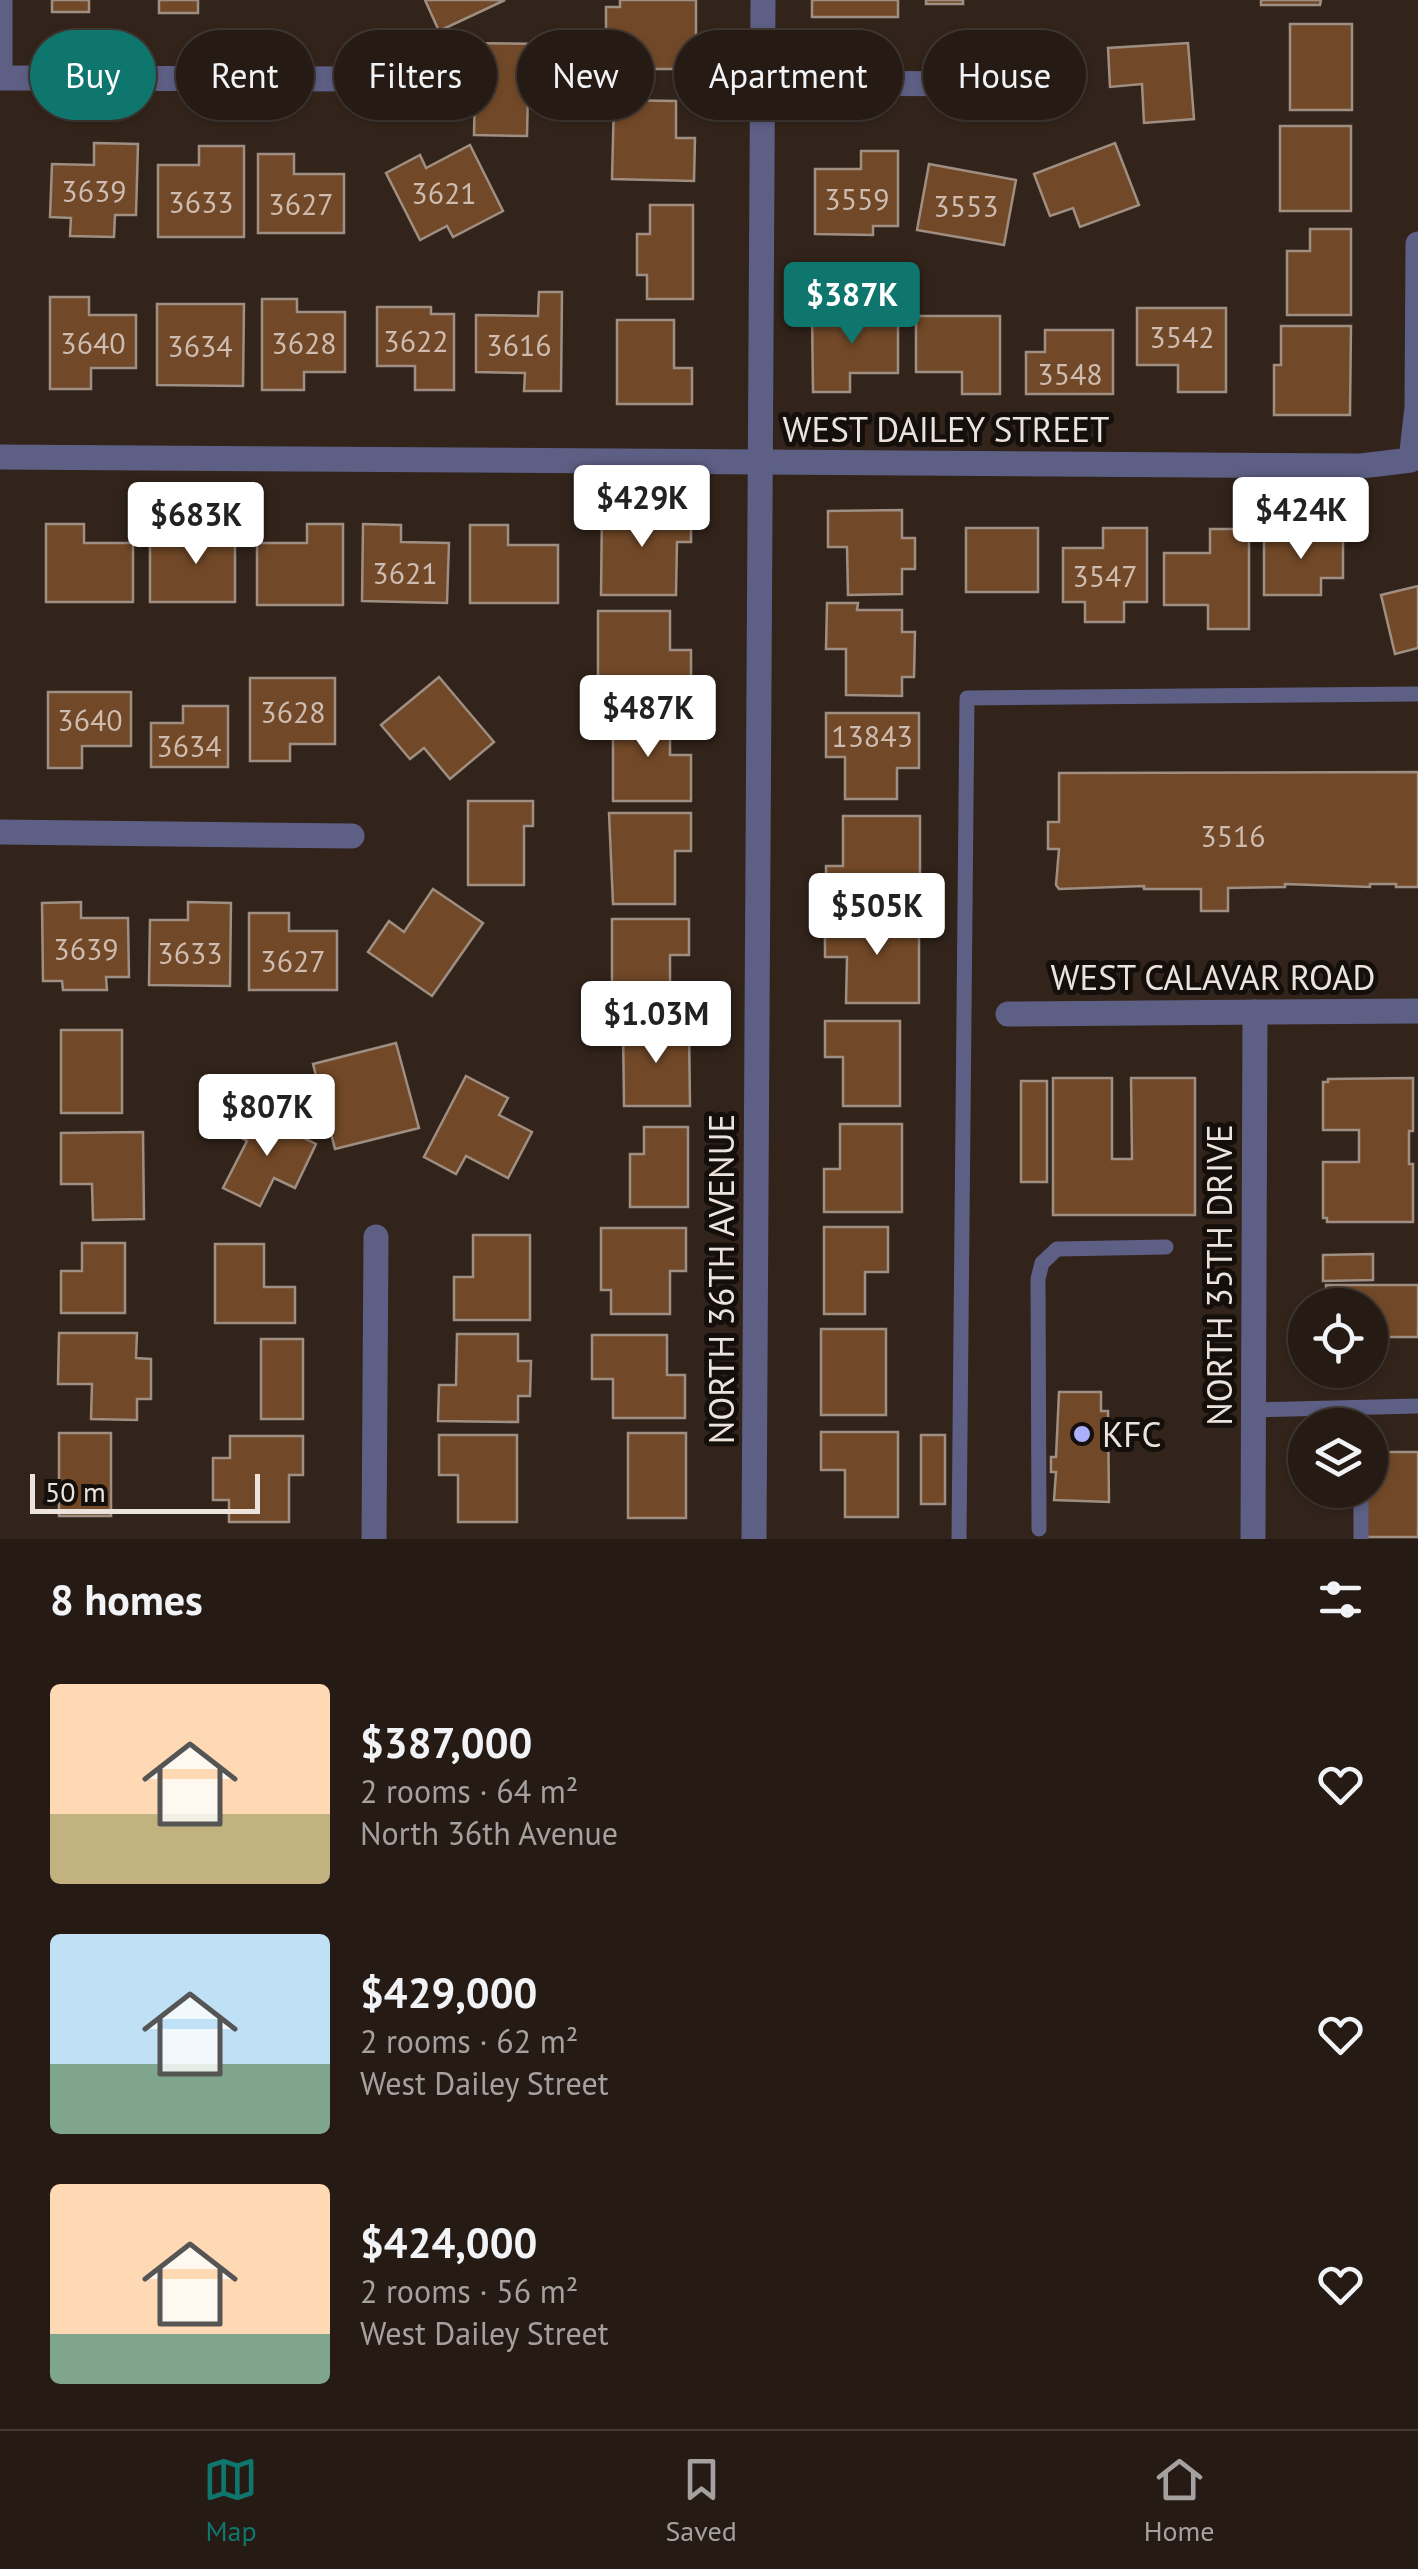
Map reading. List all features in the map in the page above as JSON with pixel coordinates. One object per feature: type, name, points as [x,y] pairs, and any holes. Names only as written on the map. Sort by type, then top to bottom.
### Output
[{"type":"street","points":[[0,0],[0,74],[334,79]]},
{"type":"street","name":"NORTH 36TH AVENUE","points":[[763,0],[763,30]]},
{"type":"street","name":"NORTH 36TH AVENUE","points":[[754,1539],[762,120]]},
{"type":"street","name":"WEST DAILEY STREET","points":[[0,457],[1362,466],[1411,460],[1417,407],[1418,244]]},
{"type":"street","points":[[0,832],[352,836]]},
{"type":"street","name":"WEST CALAVAR ROAD","points":[[1008,1014],[1418,1011]]},
{"type":"street","name":"NORTH 35TH DRIVE","points":[[1253,1539],[1255,1012]]},
{"type":"street","points":[[374,1539],[376,1238]]},
{"type":"lane","points":[[958,1539],[967,698],[1418,694]]},
{"type":"lane","points":[[1039,1529],[1038,1279],[1042,1263],[1057,1249],[1166,1247]]},
{"type":"lane","points":[[1254,1410],[1418,1406]]},
{"type":"lane","points":[[1388,1416],[1418,1413]]},
{"type":"lane","points":[[1360,1508],[1360,1539]]},
{"type":"building","points":[[52,0],[89,0],[89,12],[52,12]]},
{"type":"building","points":[[159,0],[198,0],[198,13],[159,13]]},
{"type":"building","points":[[425,0],[505,0],[441,30]]},
{"type":"building","points":[[620,0],[696,0],[696,30],[674,30],[674,69],[654,69],[654,30],[606,30],[606,7],[620,7]]},
{"type":"building","points":[[812,0],[898,0],[898,17],[812,17]]},
{"type":"building","points":[[926,0],[963,0],[963,4],[926,4]]},
{"type":"building","points":[[1261,0],[1321,0],[1320,5],[1261,5]]},
{"type":"building","points":[[1290,24],[1352,24],[1352,110],[1290,110]]},
{"type":"building","points":[[497,43],[517,44],[517,120],[527,120],[527,136],[474,135],[474,120],[497,120]]},
{"type":"building","points":[[1188,43],[1194,119],[1144,123],[1142,84],[1110,87],[1108,48]]},
{"type":"building","points":[[654,101],[674,101],[676,138],[695,138],[694,181],[612,179],[613,120],[654,120]]},
{"type":"building","points":[[1280,126],[1351,126],[1351,211],[1280,211]]},
{"type":"building","points":[[94,143],[138,144],[136,215],[115,215],[114,237],[70,236],[71,218],[50,217],[52,164],[94,165]]},
{"type":"building","points":[[1115,143],[1139,205],[1080,227],[1073,208],[1050,216],[1034,174]]},
{"type":"building","points":[[470,145],[503,211],[453,237],[447,226],[420,240],[386,173],[420,155],[426,168]]},
{"type":"building","points":[[199,146],[244,146],[244,237],[158,237],[158,165],[199,165]]},
{"type":"building","points":[[861,151],[898,151],[898,226],[873,226],[873,235],[815,234],[815,169],[861,169]]},
{"type":"building","points":[[258,154],[294,154],[294,174],[344,174],[344,233],[258,233]]},
{"type":"building","points":[[929,164],[1016,180],[1004,245],[917,230]]},
{"type":"building","points":[[650,205],[693,205],[693,299],[647,299],[647,275],[637,275],[637,234],[650,234]]},
{"type":"building","points":[[1310,229],[1351,229],[1351,315],[1287,315],[1287,251],[1310,251]]},
{"type":"building","points":[[539,292],[562,292],[561,391],[524,391],[525,373],[476,372],[476,315],[538,316]]},
{"type":"building","points":[[50,297],[89,297],[89,315],[136,315],[136,368],[91,368],[91,389],[50,389]]},
{"type":"building","points":[[262,299],[297,299],[297,312],[345,312],[345,372],[304,372],[304,390],[262,390]]},
{"type":"building","points":[[157,304],[244,304],[243,386],[157,385]]},
{"type":"building","points":[[377,307],[431,307],[431,314],[454,314],[454,390],[415,390],[415,366],[377,366]]},
{"type":"building","points":[[1137,308],[1226,308],[1226,392],[1178,392],[1178,365],[1137,365]]},
{"type":"building","points":[[898,311],[898,373],[850,373],[850,392],[813,392],[812,312]]},
{"type":"building","points":[[916,316],[1000,316],[1000,394],[962,394],[962,372],[916,372]]},
{"type":"building","points":[[617,320],[674,320],[674,368],[692,368],[692,404],[617,404]]},
{"type":"building","points":[[1281,326],[1351,326],[1350,415],[1274,415],[1274,365],[1281,365]]},
{"type":"building","points":[[1045,330],[1113,330],[1113,394],[1026,394],[1026,352],[1045,352]]},
{"type":"building","points":[[602,508],[691,509],[691,542],[677,542],[676,595],[601,595]]},
{"type":"building","points":[[902,510],[902,538],[915,538],[915,569],[902,569],[902,594],[848,595],[847,547],[828,547],[828,511]]},
{"type":"building","points":[[190,523],[235,523],[235,602],[150,602],[150,544],[190,544]]},
{"type":"building","points":[[46,524],[84,524],[84,543],[133,543],[133,602],[46,602]]},
{"type":"building","points":[[307,524],[343,524],[343,605],[257,605],[257,543],[307,543]]},
{"type":"building","points":[[363,524],[401,525],[401,542],[449,543],[447,603],[362,601]]},
{"type":"building","points":[[470,525],[508,525],[508,545],[558,545],[558,603],[470,603]]},
{"type":"building","points":[[966,528],[1038,528],[1038,592],[966,592]]},
{"type":"building","points":[[1103,528],[1147,528],[1147,602],[1124,602],[1124,622],[1085,622],[1085,602],[1063,602],[1063,548],[1103,548]]},
{"type":"building","points":[[1210,529],[1249,529],[1249,629],[1208,629],[1208,605],[1164,605],[1164,553],[1210,553]]},
{"type":"building","points":[[1264,532],[1343,532],[1343,578],[1321,578],[1321,595],[1264,595]]},
{"type":"building","points":[[1418,586],[1418,648],[1395,654],[1381,595]]},
{"type":"building","points":[[827,603],[858,603],[857,610],[902,610],[902,632],[915,632],[914,677],[902,677],[902,696],[846,695],[846,649],[826,649]]},
{"type":"building","points":[[598,611],[670,611],[670,650],[691,650],[691,696],[598,696]]},
{"type":"building","points":[[439,677],[494,742],[450,779],[424,748],[410,759],[381,725]]},
{"type":"building","points":[[250,678],[335,678],[335,744],[290,744],[290,761],[250,761]]},
{"type":"building","points":[[48,692],[131,692],[131,746],[82,746],[82,768],[48,768]]},
{"type":"building","points":[[183,706],[228,706],[228,767],[151,767],[151,723],[183,723]]},
{"type":"building","points":[[613,713],[670,713],[670,755],[691,755],[691,801],[613,801]]},
{"type":"building","points":[[826,713],[919,713],[919,768],[897,768],[897,799],[845,799],[845,757],[826,757]]},
{"type":"building","points":[[1418,772],[1418,887],[1285,884],[1228,888],[1228,911],[1201,911],[1201,889],[1059,889],[1056,885],[1059,849],[1048,849],[1048,822],[1059,822],[1059,773]]},
{"type":"building","points":[[468,801],[533,801],[533,826],[524,826],[524,885],[468,885]]},
{"type":"building","points":[[609,813],[691,813],[691,851],[675,851],[675,904],[613,904]]},
{"type":"building","points":[[843,816],[920,816],[920,904],[826,904],[826,866],[843,866]]},
{"type":"building","points":[[433,889],[483,923],[432,996],[368,952],[389,921],[404,932]]},
{"type":"building","points":[[81,902],[81,918],[128,918],[129,977],[106,977],[107,990],[63,990],[62,981],[43,981],[42,903]]},
{"type":"building","points":[[188,902],[231,903],[230,986],[149,985],[150,920],[188,920]]},
{"type":"building","points":[[249,913],[289,913],[289,931],[337,931],[337,990],[249,990]]},
{"type":"building","points":[[612,919],[689,919],[689,955],[670,955],[670,1002],[612,1002]]},
{"type":"building","points":[[825,919],[919,919],[919,1003],[846,1003],[847,957],[825,957]]},
{"type":"building","points":[[825,1021],[900,1021],[900,1106],[843,1106],[843,1057],[825,1057]]},
{"type":"building","points":[[623,1027],[689,1027],[690,1106],[624,1106]]},
{"type":"building","points":[[61,1030],[122,1030],[122,1113],[61,1113]]},
{"type":"building","points":[[396,1043],[419,1128],[335,1149],[313,1064]]},
{"type":"building","points":[[466,1076],[508,1098],[499,1115],[532,1132],[508,1178],[466,1156],[456,1174],[424,1157]]},
{"type":"building","points":[[1053,1078],[1112,1078],[1112,1159],[1132,1159],[1131,1078],[1195,1078],[1195,1215],[1053,1215]]},
{"type":"building","points":[[1413,1078],[1409,1164],[1413,1164],[1413,1222],[1327,1222],[1323,1218],[1323,1162],[1359,1162],[1359,1130],[1323,1130],[1323,1082]]},
{"type":"building","points":[[1021,1081],[1047,1081],[1047,1182],[1021,1182]]},
{"type":"building","points":[[250,1112],[316,1144],[295,1188],[274,1178],[260,1206],[223,1188],[247,1141],[238,1136]]},
{"type":"building","points":[[840,1124],[902,1124],[902,1212],[824,1212],[824,1169],[840,1169]]},
{"type":"building","points":[[644,1127],[688,1127],[688,1207],[630,1207],[630,1154],[644,1154]]},
{"type":"building","points":[[143,1132],[144,1219],[93,1220],[92,1184],[61,1184],[61,1133]]},
{"type":"building","points":[[824,1227],[888,1227],[888,1272],[865,1272],[865,1314],[824,1314]]},
{"type":"building","points":[[601,1228],[686,1228],[686,1271],[670,1271],[670,1314],[611,1314],[611,1290],[601,1290]]},
{"type":"building","points":[[473,1235],[530,1235],[530,1320],[454,1320],[454,1277],[473,1277]]},
{"type":"building","points":[[82,1243],[125,1243],[125,1313],[61,1313],[61,1271],[82,1271]]},
{"type":"building","points":[[215,1244],[264,1244],[264,1287],[295,1287],[295,1323],[215,1323]]},
{"type":"building","points":[[1373,1254],[1373,1280],[1323,1281],[1323,1255]]},
{"type":"building","points":[[1418,1285],[1418,1337],[1388,1337],[1388,1288],[1326,1288]]},
{"type":"building","points":[[821,1329],[886,1329],[886,1415],[821,1415]]},
{"type":"building","points":[[59,1333],[137,1333],[136,1358],[151,1359],[151,1399],[137,1399],[137,1420],[91,1419],[92,1384],[58,1384]]},
{"type":"building","points":[[457,1334],[518,1334],[518,1361],[531,1361],[530,1396],[518,1396],[518,1422],[438,1421],[439,1385],[456,1385]]},
{"type":"building","points":[[592,1335],[667,1335],[667,1375],[685,1375],[685,1418],[613,1418],[613,1379],[592,1379]]},
{"type":"building","points":[[261,1339],[303,1339],[303,1419],[261,1419]]},
{"type":"building","name":"KFC","points":[[1059,1392],[1101,1392],[1101,1411],[1108,1411],[1109,1502],[1054,1500],[1056,1472],[1051,1472],[1051,1457],[1056,1457]]},
{"type":"building","points":[[821,1432],[898,1432],[898,1517],[845,1517],[845,1470],[821,1470]]},
{"type":"building","points":[[59,1433],[111,1433],[111,1516],[59,1516]]},
{"type":"building","points":[[628,1433],[686,1433],[686,1518],[628,1518]]},
{"type":"building","points":[[439,1435],[517,1435],[517,1522],[458,1522],[458,1475],[439,1475]]},
{"type":"building","points":[[921,1435],[945,1435],[945,1504],[921,1504]]},
{"type":"building","points":[[230,1436],[303,1436],[303,1475],[289,1475],[289,1522],[229,1522],[229,1500],[213,1500],[213,1458],[230,1458]]},
{"type":"building","points":[[1388,1452],[1418,1452],[1418,1537],[1364,1537],[1363,1508],[1388,1508]]},
{"type":"place","name":"KFC","points":[[1082,1434]]}]
